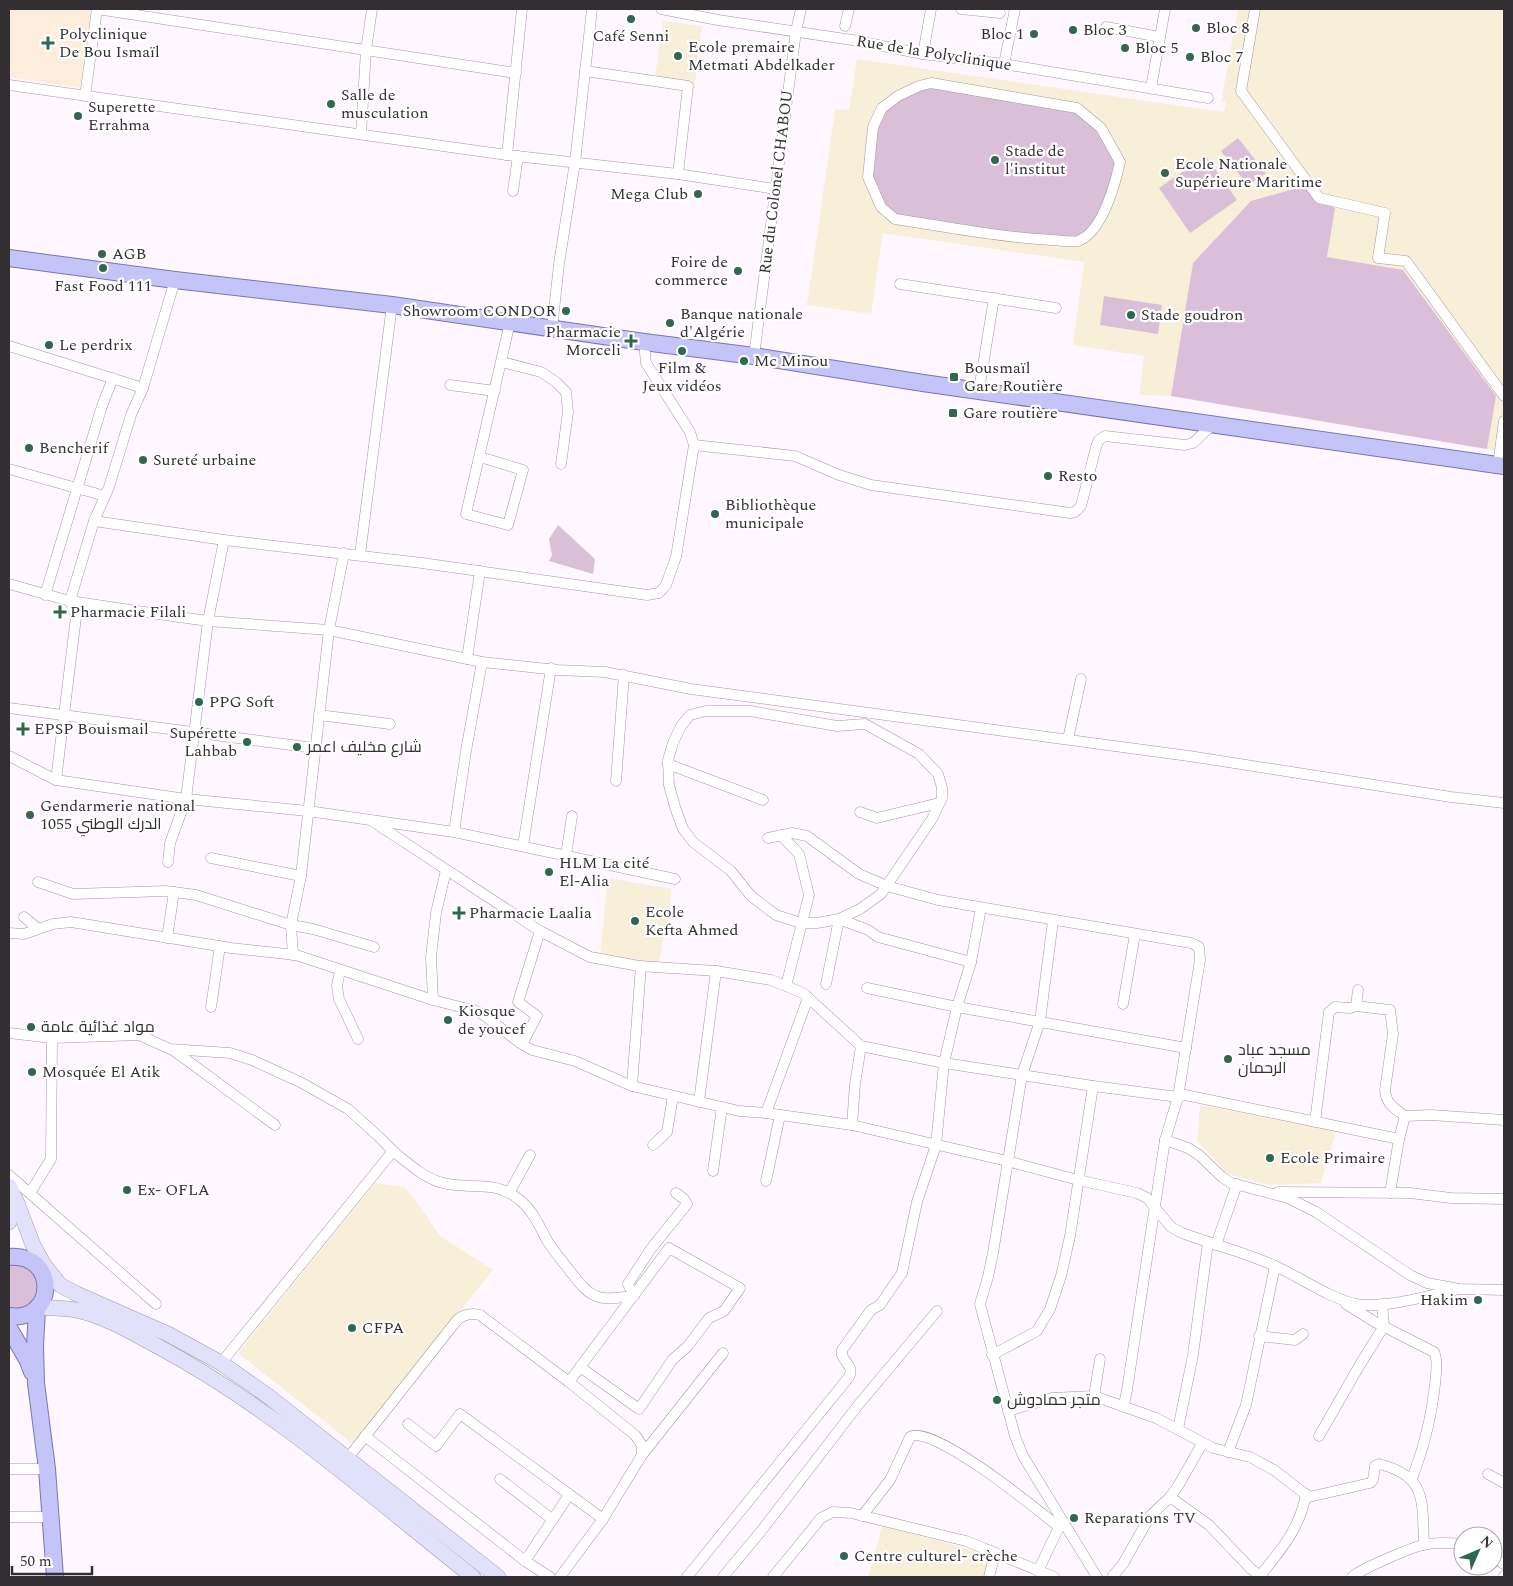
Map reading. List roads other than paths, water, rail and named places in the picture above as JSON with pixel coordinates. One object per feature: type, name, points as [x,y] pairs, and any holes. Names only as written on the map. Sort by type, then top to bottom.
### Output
[{"type":"main road","points":[[9,258],[510,322],[1501,465]]},
{"type":"main road","points":[[9,1187],[13,1203],[9,1222]]},
{"type":"main road","points":[[9,1187],[17,1203],[39,1268],[44,1275],[46,1292],[37,1308],[36,1383],[47,1469],[55,1577]]},
{"type":"main road","points":[[32,1245],[60,1284]]},
{"type":"main road","points":[[9,1257],[26,1258],[60,1284],[77,1294],[168,1334],[221,1363],[268,1396],[498,1577]]},
{"type":"main road","points":[[9,1316],[24,1316],[37,1308],[75,1310],[102,1319],[154,1344],[213,1378],[294,1433],[473,1577]]},
{"type":"main road","points":[[9,1328],[28,1361],[36,1383]]},
{"type":"street","points":[[85,96],[97,9],[516,73]]},
{"type":"street","points":[[361,134],[366,50],[372,9]]},
{"type":"street","points":[[507,155],[522,9]]},
{"type":"street","points":[[552,328],[559,264],[575,162],[592,9]]},
{"type":"street","name":"Rue de la Polyclinique","points":[[661,9],[923,54],[1004,64],[1208,98]]},
{"type":"street","points":[[718,20],[720,9]]},
{"type":"street","name":"Rue du Colonel CHABOU","points":[[754,356],[796,31],[801,9]]},
{"type":"street","points":[[845,26],[849,9]]},
{"type":"street","points":[[923,54],[931,9]]},
{"type":"street","points":[[961,9],[1000,13]]},
{"type":"street","points":[[1004,64],[1014,9]]},
{"type":"street","points":[[1151,88],[1165,9]]},
{"type":"street","points":[[1255,9],[1241,91],[1319,198],[1384,213],[1378,258],[1406,262],[1504,396]]},
{"type":"street","points":[[1106,27],[1160,37]]},
{"type":"street","points":[[585,71],[688,86],[678,174]]},
{"type":"street","points":[[931,82],[1077,108],[1101,128],[1120,162],[1112,196],[1097,225],[1078,241],[1026,238],[895,219],[881,207],[868,177],[872,127],[882,108],[898,96],[931,82]]},
{"type":"street","points":[[9,85],[507,155],[678,174],[775,189]]},
{"type":"street","points":[[513,191],[518,156]]},
{"type":"street","points":[[56,780],[76,617],[70,601],[94,521],[110,487],[131,415],[143,388],[175,280]]},
{"type":"street","points":[[900,284],[1056,308]]},
{"type":"street","points":[[979,390],[994,298]]},
{"type":"street","points":[[360,555],[392,306]]},
{"type":"street","points":[[480,458],[522,470],[508,525],[466,514],[510,322]]},
{"type":"street","points":[[94,521],[224,540],[344,553],[480,571],[647,595],[660,592],[666,585],[676,557],[694,445],[690,432],[646,363],[644,342]]},
{"type":"street","points":[[9,346],[143,388]]},
{"type":"street","points":[[502,362],[541,372],[556,382],[566,392],[568,412],[561,464]]},
{"type":"street","points":[[45,595],[102,406],[113,378]]},
{"type":"street","points":[[450,385],[495,391]]},
{"type":"street","points":[[1501,465],[1504,421]]},
{"type":"street","points":[[694,445],[795,456],[839,475],[872,485],[1075,512],[1081,506],[1096,447],[1105,436],[1185,445],[1192,443],[1213,424]]},
{"type":"street","points":[[9,469],[105,496]]},
{"type":"street","points":[[168,862],[170,843],[186,799],[208,621],[224,540]]},
{"type":"street","points":[[293,955],[291,925],[301,876],[314,748],[329,630],[344,553]]},
{"type":"street","points":[[467,659],[480,571]]},
{"type":"street","points":[[9,584],[70,601],[208,621],[329,630],[482,662],[624,675],[691,689],[1068,739],[1451,797],[1504,803]]},
{"type":"street","points":[[454,832],[482,662]]},
{"type":"street","points":[[523,846],[551,668]]},
{"type":"street","points":[[616,781],[624,675]]},
{"type":"street","points":[[1068,739],[1081,679]]},
{"type":"street","points":[[9,708],[64,714],[194,734],[314,748]]},
{"type":"street","points":[[826,724],[827,708]]},
{"type":"street","points":[[706,711],[750,711],[837,726],[865,724],[919,754],[938,774],[942,788],[942,798],[932,819],[881,894],[860,909],[839,919],[817,923],[801,923],[776,914],[751,896],[731,872],[693,842],[683,829],[675,807],[669,785],[668,764],[673,743],[681,726],[690,715],[706,711]]},
{"type":"street","points":[[319,715],[390,724]]},
{"type":"street","points":[[9,756],[56,780],[186,799],[308,811],[454,832],[675,879]]},
{"type":"street","points":[[668,764],[763,800]]},
{"type":"street","points":[[860,812],[877,818],[939,803]]},
{"type":"street","points":[[566,855],[572,816]]},
{"type":"street","points":[[372,821],[540,931],[590,957],[642,966],[716,970],[771,980],[803,994],[861,1046],[944,1063],[1093,1086],[1178,1097],[1185,1095],[1399,1139]]},
{"type":"street","points":[[768,838],[792,833],[807,836],[860,874],[887,886],[938,900],[1191,943],[1199,947],[1200,960],[1178,1097],[1165,1140],[1154,1206],[1157,1217],[1124,1406]]},
{"type":"street","points":[[781,835],[799,854],[809,895],[786,986]]},
{"type":"street","points":[[211,858],[301,876]]},
{"type":"street","points":[[433,1000],[432,957],[436,913],[446,870]]},
{"type":"street","points":[[38,882],[73,894],[174,892],[196,895],[291,925],[313,929],[374,946]]},
{"type":"street","points":[[168,938],[174,892]]},
{"type":"street","points":[[688,1577],[849,1377],[851,1368],[842,1355],[842,1350],[871,1310],[880,1305],[902,1273],[917,1202],[936,1144],[944,1063],[957,1007],[972,962],[981,908]]},
{"type":"street","points":[[24,917],[37,928]]},
{"type":"street","points":[[839,919],[868,930],[878,937],[972,962]]},
{"type":"street","points":[[826,984],[839,919]]},
{"type":"street","points":[[1054,921],[1040,1021],[1022,1075],[993,1253],[980,1304],[992,1355],[1015,1436],[1023,1456],[1061,1524],[1097,1577]]},
{"type":"street","points":[[9,933],[24,934],[37,928],[71,922],[220,946],[293,955],[433,1000],[476,1011],[532,1050],[575,1061],[632,1086],[740,1112],[766,1113],[852,1125],[936,1144],[1078,1180],[1138,1193],[1147,1198],[1154,1206]]},
{"type":"street","points":[[522,1044],[537,1016],[518,1002],[540,931]]},
{"type":"street","points":[[1122,1004],[1135,934]]},
{"type":"street","points":[[212,1007],[220,946]]},
{"type":"street","points":[[632,1086],[642,966]]},
{"type":"street","points":[[340,970],[337,986],[339,999],[358,1039]]},
{"type":"street","points":[[699,1102],[716,970]]},
{"type":"street","points":[[867,988],[957,1007],[1186,1048]]},
{"type":"street","points":[[1356,1006],[1358,990]]},
{"type":"street","points":[[766,1113],[808,998]]},
{"type":"street","points":[[1315,1122],[1329,1012],[1335,1007],[1350,1008],[1356,1006],[1390,1010],[1393,1034],[1385,1090],[1386,1098],[1390,1105],[1405,1116],[1431,1115],[1504,1120]]},
{"type":"street","points":[[9,1033],[52,1038],[139,1034],[172,1049],[275,1125]]},
{"type":"street","points":[[30,1193],[51,1159],[52,1038]]},
{"type":"street","points":[[852,1125],[855,1084],[861,1046]]},
{"type":"street","points":[[172,1049],[230,1053],[252,1060],[302,1083],[348,1109],[393,1151],[418,1171],[437,1182],[449,1185],[495,1187],[509,1193],[531,1211],[549,1244],[583,1288],[596,1297],[610,1299],[634,1296]]},
{"type":"street","points":[[992,1355],[1037,1331],[1050,1309],[1061,1276],[1070,1236],[1093,1086]]},
{"type":"street","points":[[654,1145],[668,1132],[673,1096]]},
{"type":"street","points":[[713,1171],[722,1107]]},
{"type":"street","points":[[766,1181],[780,1115]]},
{"type":"street","points":[[1390,1193],[1405,1116]]},
{"type":"street","points":[[1165,1140],[1188,1148],[1199,1155],[1222,1177],[1237,1184],[1288,1198],[1316,1212],[1410,1275],[1427,1283],[1459,1289],[1504,1290]]},
{"type":"street","points":[[221,1363],[393,1151]]},
{"type":"street","points":[[509,1193],[530,1155]]},
{"type":"street","points":[[9,1175],[156,1304]]},
{"type":"street","points":[[1178,1429],[1212,1244],[1237,1184]]},
{"type":"street","points":[[1268,1191],[1410,1193],[1452,1198],[1504,1199]]},
{"type":"street","points":[[634,1296],[628,1284],[650,1250],[687,1204],[676,1193]]},
{"type":"street","points":[[1157,1217],[1182,1234],[1275,1266],[1332,1295],[1384,1326],[1434,1352],[1437,1356],[1436,1373],[1427,1433],[1412,1479]]},
{"type":"street","points":[[569,1382],[580,1367],[634,1296],[669,1248],[740,1288],[724,1311],[709,1318],[686,1347],[673,1359],[639,1409],[580,1367]]},
{"type":"street","points":[[1228,1452],[1246,1405],[1275,1266]]},
{"type":"street","points":[[1332,1295],[1356,1304],[1372,1305],[1459,1289]]},
{"type":"street","points":[[1319,1436],[1384,1326],[1382,1304]]},
{"type":"street","points":[[722,1577],[762,1530],[859,1404],[937,1311]]},
{"type":"street","points":[[348,1458],[458,1319],[472,1313],[480,1315],[569,1382],[639,1439],[642,1445],[642,1455]]},
{"type":"street","points":[[1259,1336],[1295,1340],[1303,1334]]},
{"type":"street","points":[[560,1577],[603,1519],[642,1455],[724,1353]]},
{"type":"street","points":[[1094,1396],[1100,1359]]},
{"type":"street","points":[[1008,1411],[1052,1398],[1094,1396],[1124,1406],[1178,1429],[1202,1444],[1250,1458],[1267,1466],[1306,1494],[1314,1496],[1370,1483],[1373,1480],[1374,1469],[1379,1464],[1395,1469],[1412,1479],[1423,1504],[1424,1545]]},
{"type":"street","points":[[408,1424],[436,1446],[460,1414],[603,1519]]},
{"type":"street","points":[[862,1516],[890,1480],[910,1436],[917,1434],[941,1444],[994,1476],[1061,1524]]},
{"type":"street","points":[[365,1436],[526,1561],[550,1577]]},
{"type":"street","points":[[1112,1577],[1123,1564],[1150,1516],[1170,1497],[1178,1486],[1202,1444]]},
{"type":"street","points":[[9,1469],[47,1469]]},
{"type":"street","points":[[1488,1474],[1504,1483]]},
{"type":"street","points":[[500,1478],[553,1520]]},
{"type":"street","points":[[1170,1497],[1209,1525],[1260,1577],[1288,1540],[1303,1511],[1306,1494]]},
{"type":"street","points":[[526,1561],[569,1495]]},
{"type":"street","points":[[773,1577],[821,1518],[832,1512],[862,1516],[966,1541],[1054,1577]]},
{"type":"street","points":[[9,1517],[51,1517]]},
{"type":"street","points":[[1038,1571],[1061,1524]]},
{"type":"street","points":[[1352,1577],[1374,1565],[1424,1545],[1453,1544]]},
{"type":"street","points":[[989,1577],[995,1554]]},
{"type":"place","name":"Café Senni","points":[[631,19]]},
{"type":"place","name":"Bloc 8","points":[[1196,28]]},
{"type":"place","name":"Bloc 3","points":[[1073,30]]},
{"type":"place","name":"Bloc 1","points":[[1034,34]]},
{"type":"place","name":"Polyclinique De Bou Ismaïl","points":[[48,43]]},
{"type":"place","name":"Bloc 5","points":[[1125,48]]},
{"type":"place","name":"Ecole premaire Metmati Abdelkader","points":[[678,56]]},
{"type":"place","name":"Bloc 7","points":[[1190,57]]},
{"type":"place","name":"Salle de musculation","points":[[331,104]]},
{"type":"place","name":"Superette Errahma","points":[[78,116]]},
{"type":"place","name":"Stade de l'institut","points":[[995,160]]},
{"type":"place","name":"Ecole Nationale Supérieure Maritime","points":[[1165,173]]},
{"type":"place","name":"Mega Club","points":[[698,194]]},
{"type":"place","name":"AGB","points":[[102,254]]},
{"type":"place","name":"Fast Food 111","points":[[103,268]]},
{"type":"place","name":"Foire de commerce","points":[[738,271]]},
{"type":"place","name":"Showroom CONDOR","points":[[566,311]]},
{"type":"place","name":"Stade goudron","points":[[1131,315]]},
{"type":"place","name":"Banque nationale d'Algérie","points":[[670,323]]},
{"type":"place","name":"Pharmacie Morceli","points":[[631,341]]},
{"type":"place","name":"Le perdrix","points":[[49,345]]},
{"type":"place","name":"Film & Jeux vidéos","points":[[682,351]]},
{"type":"place","name":"Mc Minou","points":[[744,361]]},
{"type":"place","name":"Bousmaïl Gare Routière","points":[[954,377]]},
{"type":"place","name":"Gare routière","points":[[953,413]]},
{"type":"place","name":"Bencherif","points":[[29,448]]},
{"type":"place","name":"Sureté urbaine","points":[[143,460]]},
{"type":"place","name":"Resto","points":[[1048,476]]},
{"type":"place","name":"Bibliothèque municipale","points":[[715,514]]},
{"type":"place","name":"Pharmacie Filali","points":[[60,612]]},
{"type":"place","name":"PPG Soft","points":[[199,702]]},
{"type":"place","name":"EPSP Bouismail","points":[[23,729]]},
{"type":"place","name":"Supérette Lahbab","points":[[247,742]]},
{"type":"place","name":"شارع مخليف اعمر","points":[[297,747]]},
{"type":"place","name":"Gendarmerie national 1055 الدرك الوطني","points":[[30,815]]},
{"type":"place","name":"HLM La cité El-Alia","points":[[549,872]]},
{"type":"place","name":"Pharmacie Laalia","points":[[459,913]]},
{"type":"place","name":"Ecole Kefta Ahmed","points":[[635,921]]},
{"type":"place","name":"Kiosque de youcef","points":[[448,1020]]},
{"type":"place","name":"مواد غذائية عامة","points":[[31,1027]]},
{"type":"place","name":"مسجد عباد الرحمان","points":[[1228,1059]]},
{"type":"place","name":"Mosquée El Atik","points":[[32,1072]]},
{"type":"place","name":"Ecole Primaire","points":[[1270,1158]]},
{"type":"place","name":"Ex- OFLA","points":[[127,1190]]},
{"type":"place","name":"Hakim","points":[[1478,1300]]},
{"type":"place","name":"CFPA","points":[[352,1328]]},
{"type":"place","name":"متجر حمادوش","points":[[997,1400]]},
{"type":"place","name":"Reparations TV","points":[[1074,1518]]},
{"type":"place","name":"Centre culturel- crèche","points":[[844,1556]]}]
